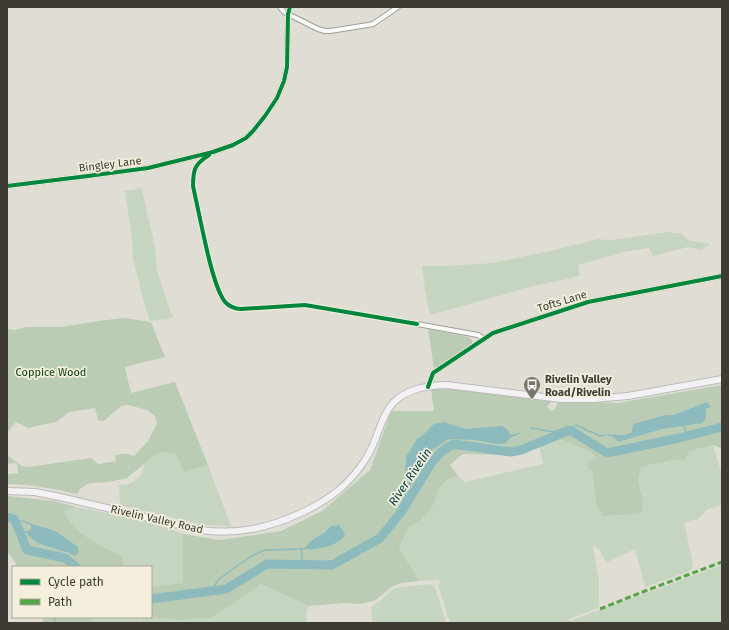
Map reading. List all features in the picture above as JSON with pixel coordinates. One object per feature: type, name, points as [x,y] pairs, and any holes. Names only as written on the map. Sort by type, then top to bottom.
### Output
[{"type":"main road","name":"Rivelin Valley Road","points":[[7,490],[48,494],[200,530],[222,532],[262,527],[284,520],[316,505],[326,500],[342,488],[366,460],[372,449],[386,413],[393,403],[398,398],[412,391],[443,385],[580,400],[618,398],[722,379]]},
{"type":"street","points":[[280,7],[288,14],[325,31],[368,25],[378,21],[398,7]]},
{"type":"street","name":"Bingley Lane","points":[[7,186],[148,168],[213,152],[233,145],[246,138],[265,116],[277,98],[284,81],[286,73],[288,14],[290,7]]},
{"type":"street","name":"Tofts Lane","points":[[428,387],[433,374],[484,339],[502,330],[588,302],[722,276]]},
{"type":"street","points":[[417,324],[478,335],[484,339]]},
{"type":"green space","points":[[142,188],[155,247],[157,270],[170,311],[174,316],[168,319],[150,321],[133,258],[132,239],[125,191]]},
{"type":"green space","points":[[668,232],[682,234],[688,240],[710,244],[706,248],[700,250],[688,247],[653,256],[649,248],[624,252],[578,265],[580,276],[530,287],[430,315],[422,266],[492,263],[555,250],[597,239],[611,240]]},
{"type":"green space","name":"Coppice Wood","points":[[124,318],[151,322],[165,357],[125,367],[131,393],[175,382],[208,465],[184,472],[176,454],[161,452],[151,458],[127,478],[109,482],[90,483],[81,488],[77,494],[34,486],[7,484],[7,474],[18,473],[17,463],[7,464],[7,455],[22,466],[28,467],[91,458],[98,464],[116,461],[115,455],[127,454],[134,456],[148,441],[157,423],[154,415],[147,410],[128,405],[121,406],[104,421],[98,420],[95,408],[69,412],[56,422],[28,428],[16,422],[7,433],[7,329],[16,330],[25,327],[61,327]]},
{"type":"green space","points":[[428,329],[469,337],[472,340],[472,345],[434,369]]},
{"type":"green space","points":[[722,385],[722,449],[713,445],[690,451],[684,460],[672,460],[641,467],[638,480],[643,501],[642,512],[626,515],[602,516],[596,504],[592,469],[589,469],[586,464],[596,458],[591,452],[559,439],[515,455],[463,454],[450,465],[458,476],[447,480],[439,488],[433,505],[420,521],[409,527],[399,548],[419,581],[401,583],[391,587],[376,600],[360,604],[344,603],[309,606],[261,584],[211,618],[178,620],[152,618],[152,587],[183,583],[183,534],[219,540],[281,531],[322,511],[370,470],[391,411],[434,411],[431,389],[446,388],[548,400],[551,402],[547,406],[551,411],[555,409],[558,401],[618,403]]},
{"type":"green space","points":[[559,439],[591,452],[596,459],[592,469],[596,504],[602,516],[626,515],[643,501],[638,480],[641,467],[672,460],[684,460],[690,451],[713,445],[722,475],[722,505],[708,509],[698,519],[684,523],[693,564],[690,571],[645,587],[635,549],[606,563],[599,549],[593,546],[599,580],[599,607],[569,619],[570,621],[722,565],[722,623],[450,623],[438,585],[440,582],[439,580],[419,581],[399,548],[409,527],[420,521],[432,505],[439,488],[447,480],[458,476],[465,482],[543,464],[539,445]]},
{"type":"green space","points":[[161,452],[176,454],[184,472],[208,465],[231,526],[203,525],[120,505],[119,485],[128,484],[136,480],[142,473],[144,464]]},
{"type":"green space","points":[[7,496],[54,501],[76,507],[64,511],[68,519],[88,538],[121,556],[125,566],[17,566],[7,552]]},
{"type":"green space","points":[[76,507],[155,523],[183,534],[183,584],[152,587],[152,566],[125,566],[121,556],[96,543],[80,532],[73,526],[63,511]]},
{"type":"green space","points":[[261,584],[309,606],[306,612],[307,623],[91,623],[94,618],[137,618],[139,620],[152,618],[178,620]]},
{"type":"green space","points":[[431,584],[435,587],[446,623],[372,623],[371,607],[394,588]]},
{"type":"green space","points":[[42,618],[94,618],[91,623],[44,623]]},
{"type":"water","points":[[707,402],[711,407],[706,408],[706,418],[702,423],[662,429],[621,441],[617,441],[614,437],[605,435],[628,434],[632,432],[633,424],[666,415],[673,415]]},
{"type":"water","points":[[444,422],[465,429],[502,426],[508,430],[510,435],[523,432],[510,438],[505,444],[475,440],[449,439],[427,453],[422,466],[408,490],[409,477],[405,469],[406,457],[417,439],[434,424]]},
{"type":"water","points":[[31,524],[57,532],[78,547],[78,553],[75,556],[34,541],[26,531],[31,530]]},
{"type":"water","points":[[339,525],[345,534],[343,538],[322,548],[304,549],[312,540],[324,533],[331,526]]},
{"type":"waterway","name":"River Rivelin","points":[[531,428],[553,432],[568,427],[570,430],[576,425],[600,436],[605,435]]},
{"type":"waterway","points":[[684,426],[687,436]]},
{"type":"waterway","name":"River Rivelin","points":[[152,599],[226,589],[267,564],[332,565],[380,538],[402,511],[432,462],[441,452],[453,444],[511,452],[521,450],[570,430],[607,453],[679,438],[722,427]]},
{"type":"waterway","points":[[399,516],[397,512],[408,490]]},
{"type":"waterway","name":"River Rivelin","points":[[7,517],[14,519],[27,550],[65,558],[75,566]]},
{"type":"waterway","points":[[14,519],[31,524]]},
{"type":"waterway","name":"River Rivelin","points":[[20,533],[26,532]]},
{"type":"waterway","points":[[301,549],[303,565]]},
{"type":"waterway","points":[[211,591],[219,579],[251,556],[265,550],[304,549]]},
{"type":"waterway","points":[[54,623],[56,618]]},
{"type":"marked path","points":[[600,609],[722,562]]},
{"type":"cycle path","points":[[7,186],[148,168],[213,152],[233,145],[246,138],[265,116],[277,98],[284,81],[287,67],[288,14],[290,7]]},
{"type":"cycle path","points":[[209,155],[198,164],[194,171],[193,186],[214,277],[221,296],[227,304],[237,309],[305,305],[417,324]]},
{"type":"cycle path","points":[[428,387],[433,373],[493,333],[588,302],[722,276]]},
{"type":"place","name":"Rivelin Valley Road/Rivelin","points":[[532,400]]}]
